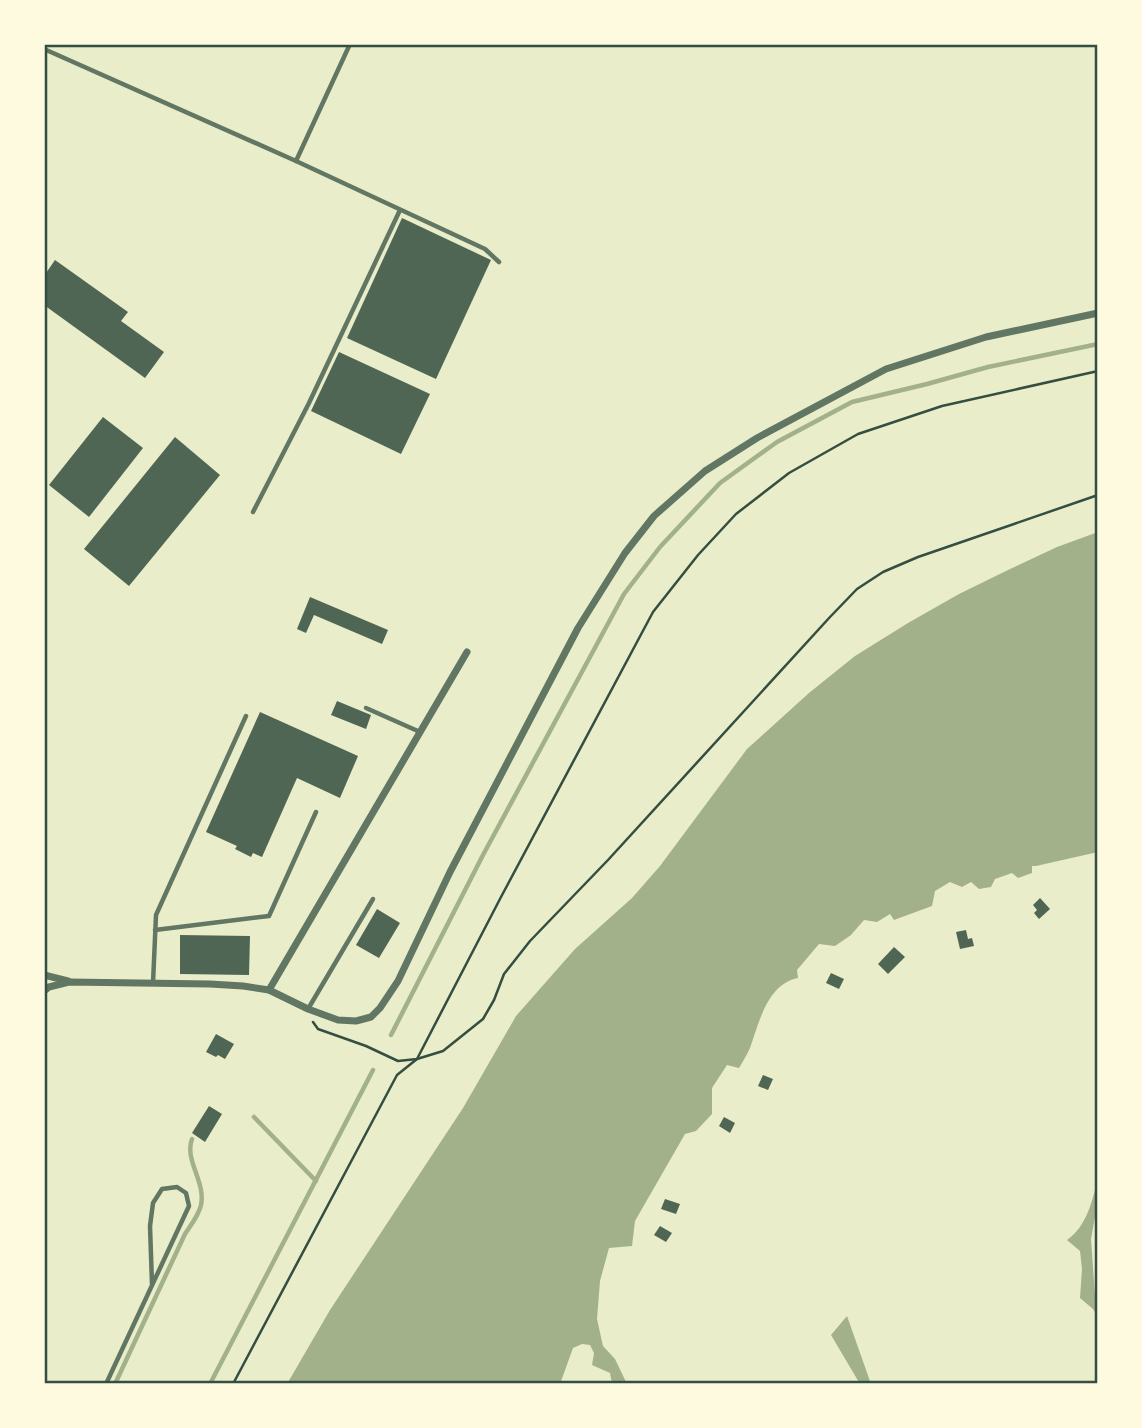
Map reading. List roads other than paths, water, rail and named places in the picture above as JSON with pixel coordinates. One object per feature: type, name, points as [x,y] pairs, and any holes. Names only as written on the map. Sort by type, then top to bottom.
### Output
[{"type":"street","points":[[44,975],[69,982],[210,984],[269,990],[338,1020],[356,1021],[371,1017],[398,981],[450,872],[578,628],[625,553],[654,516],[705,471],[757,438],[886,369],[986,337],[1098,313]]},
{"type":"street","points":[[269,990],[467,652]]},
{"type":"street","points":[[44,991],[69,982]]},
{"type":"lane","points":[[296,161],[350,44]]},
{"type":"lane","points":[[44,49],[400,209],[485,249],[499,262]]},
{"type":"lane","points":[[253,512],[309,403],[400,209]]},
{"type":"lane","points":[[366,708],[421,732]]},
{"type":"lane","points":[[153,984],[156,915],[246,716]]},
{"type":"lane","points":[[155,930],[269,916],[316,812]]},
{"type":"lane","points":[[308,1009],[373,899]]},
{"type":"lane","points":[[106,1384],[189,1206],[186,1193],[177,1187],[162,1189],[153,1203],[150,1247],[152,1284]]},
{"type":"waterway","points":[[391,1035],[483,855],[624,594],[660,547],[720,483],[777,442],[852,402],[988,367],[1098,344]]},
{"type":"waterway","points":[[210,1384],[373,1070]]},
{"type":"waterway","points":[[254,1117],[316,1181]]},
{"type":"waterway","points":[[115,1384],[185,1234],[200,1209],[202,1196],[191,1155],[192,1139]]}]
